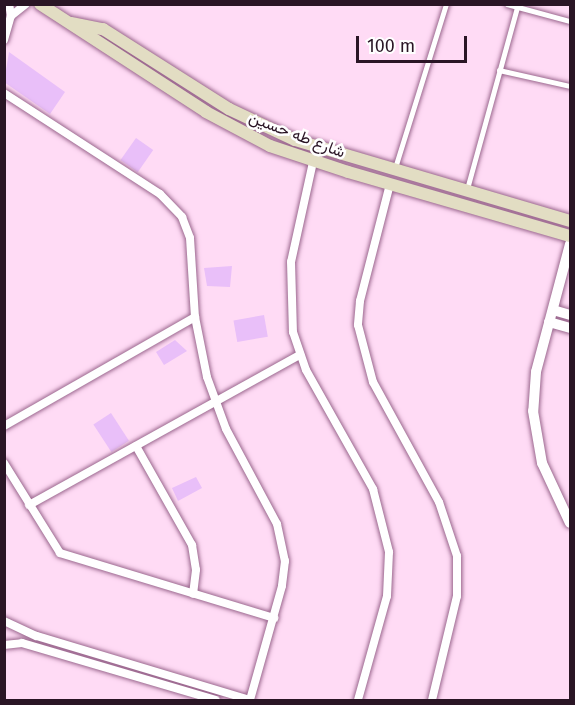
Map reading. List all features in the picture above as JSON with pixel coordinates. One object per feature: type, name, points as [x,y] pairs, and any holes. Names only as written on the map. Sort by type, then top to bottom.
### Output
[{"type":"main road","name":"شارع طه حسين","points":[[40,4],[221,121],[313,162],[570,236]]},
{"type":"main road","name":"شارع طه حسين","points":[[68,22],[103,29],[250,120],[317,148],[570,220]]},
{"type":"street","points":[[4,40],[11,16],[9,4]]},
{"type":"street","points":[[11,16],[26,4]]},
{"type":"street","points":[[4,93],[174,207],[190,238],[195,317],[214,402],[281,536],[284,574],[250,700],[36,636],[4,621]]},
{"type":"street","points":[[313,162],[289,285],[300,355],[373,489],[387,531],[387,596],[358,700]]},
{"type":"street","points":[[390,184],[360,301],[358,326],[363,357],[373,382],[440,502],[457,556],[457,596],[432,700]]},
{"type":"street","points":[[570,244],[536,372],[534,429],[548,480],[570,524]]},
{"type":"street","points":[[553,310],[570,315]]},
{"type":"street","points":[[4,426],[195,317]]},
{"type":"street","points":[[549,322],[570,328]]},
{"type":"street","points":[[29,505],[300,355]]},
{"type":"street","points":[[136,446],[192,545],[196,570],[193,594]]},
{"type":"street","points":[[4,463],[53,547],[68,558],[273,618]]},
{"type":"street","points":[[4,645],[22,643],[216,700]]},
{"type":"lane","points":[[394,170],[446,4]]},
{"type":"lane","points":[[507,4],[570,21]]},
{"type":"lane","points":[[467,189],[518,6]]},
{"type":"lane","points":[[499,70],[570,86]]},
{"type":"building","points":[[9,52],[65,92],[50,114],[4,82]]},
{"type":"building","points":[[136,138],[153,150],[138,172],[121,160]]},
{"type":"building","points":[[232,266],[230,287],[207,286],[204,268]]},
{"type":"building","points":[[264,315],[268,337],[237,342],[233,320]]},
{"type":"building","points":[[175,340],[187,351],[164,365],[156,352]]},
{"type":"building","points":[[111,413],[129,441],[111,452],[93,424]]},
{"type":"building","points":[[196,477],[202,488],[178,501],[172,488]]}]
